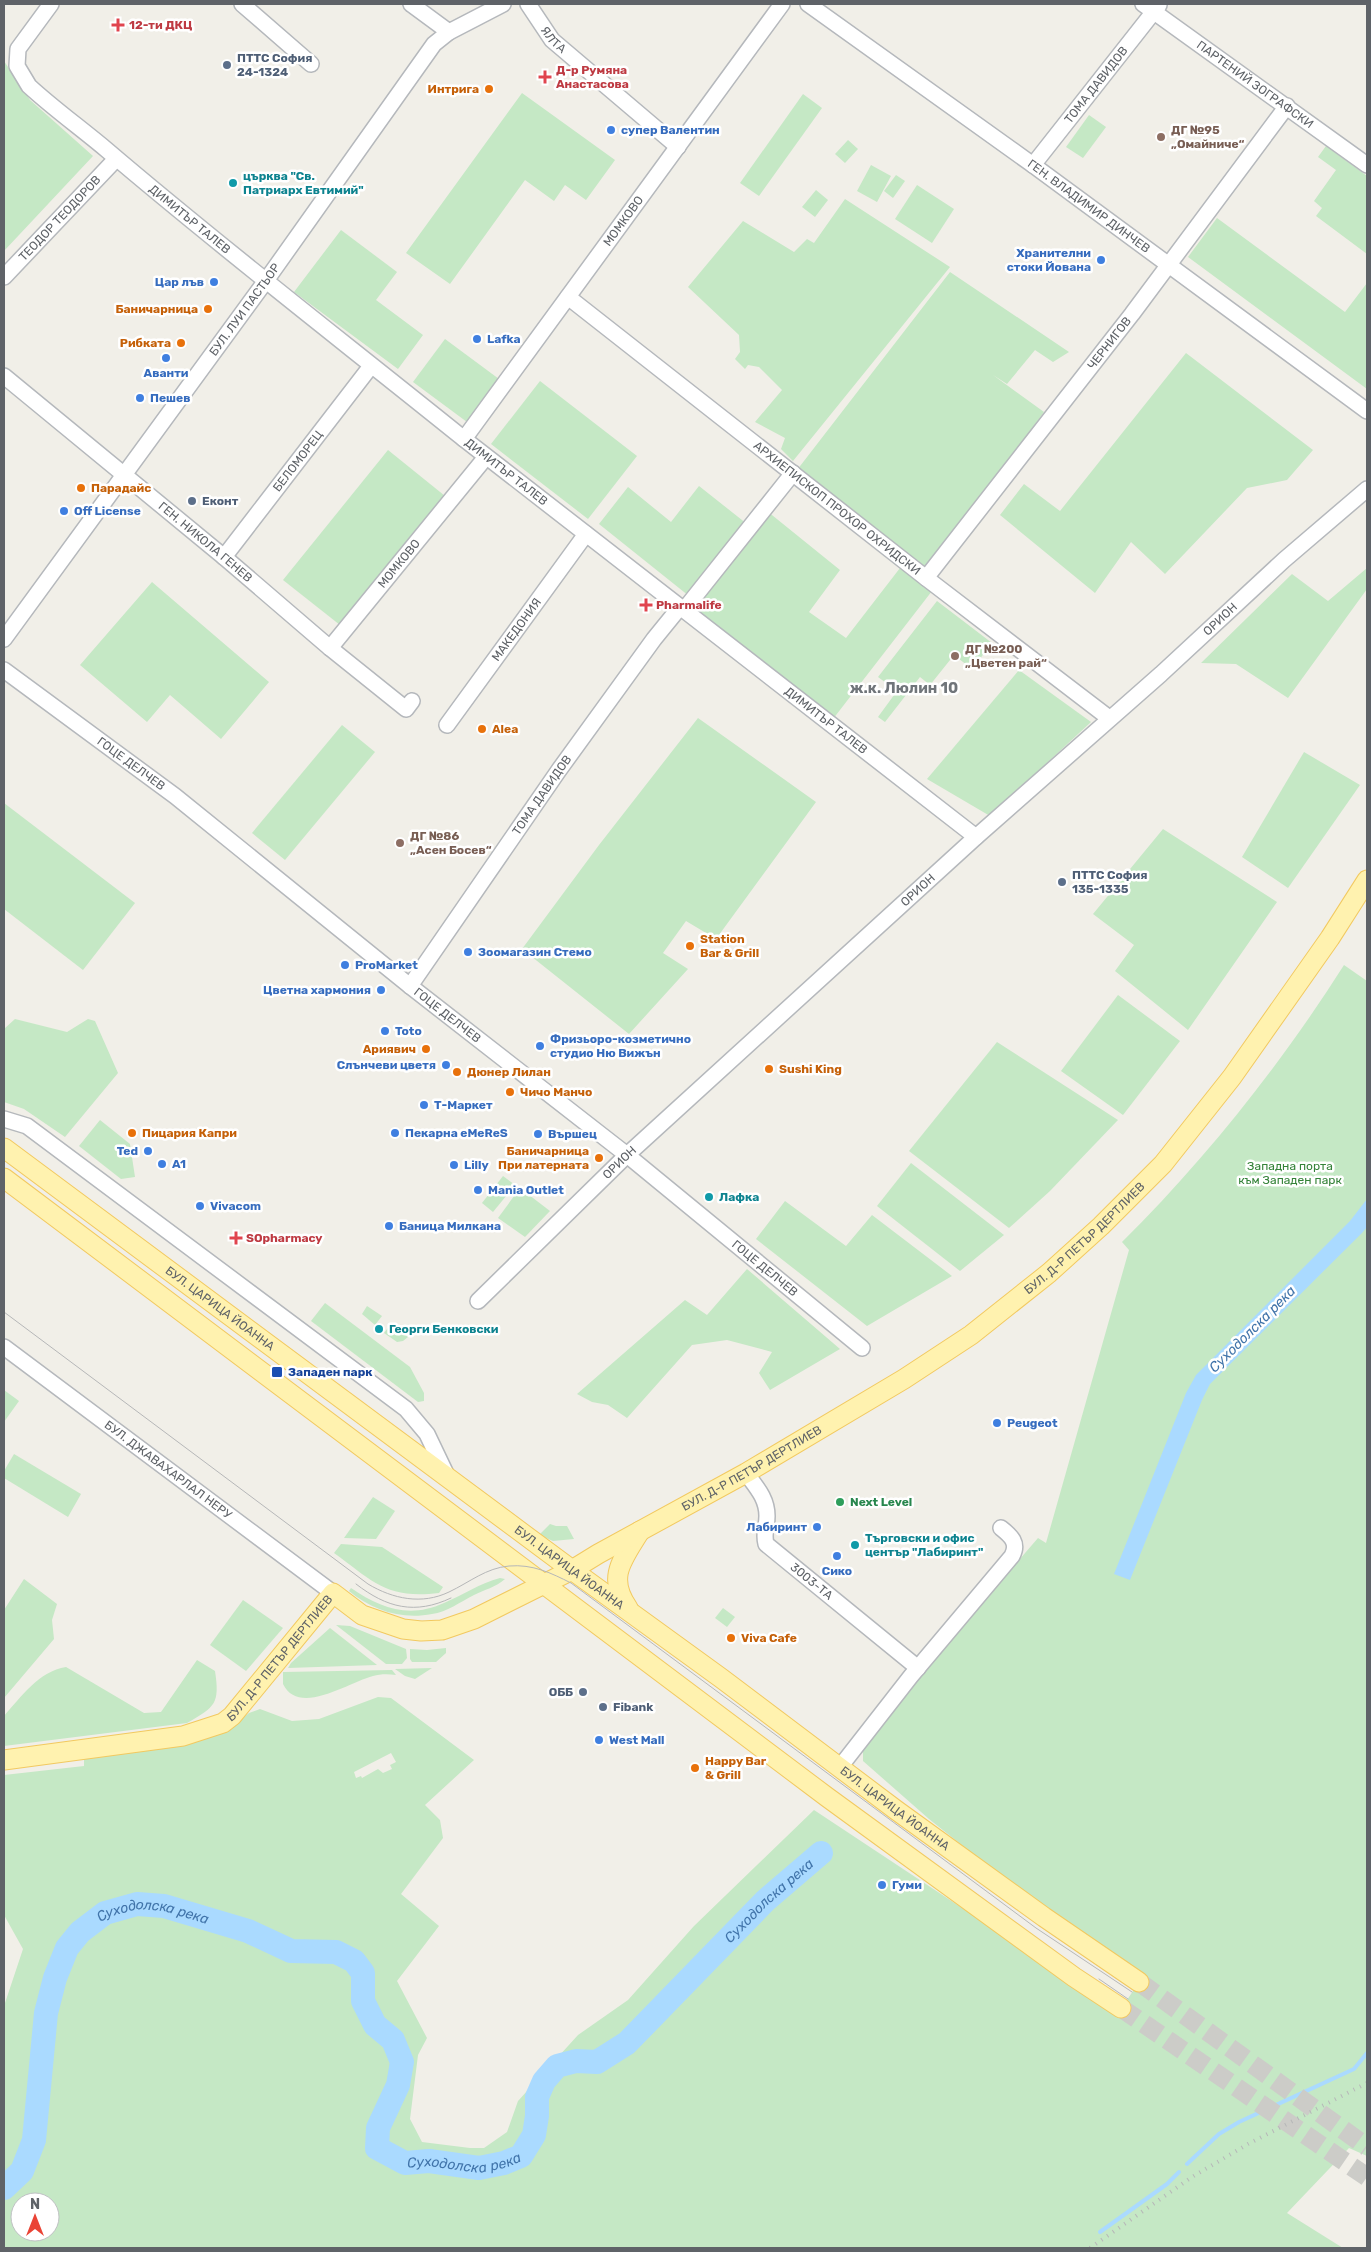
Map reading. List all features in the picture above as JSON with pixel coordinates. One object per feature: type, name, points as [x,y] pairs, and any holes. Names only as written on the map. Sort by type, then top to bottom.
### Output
[{"type":"main road","name":"БУЛ. Д-Р ПЕТЪР ДЕРТЛИЕВ","points":[[4,1760],[183,1736],[223,1723],[232,1716],[333,1593],[362,1615],[403,1629],[442,1630],[474,1619],[572,1570],[640,1530],[746,1473],[904,1379],[971,1335],[1035,1286],[1101,1226],[1163,1164],[1232,1077],[1330,938],[1367,880]]},
{"type":"main road","name":"БУЛ. ЦАРИЦА ЙОАННА","points":[[4,1148],[448,1479],[1037,1912],[1139,1982]]},
{"type":"main road","name":"БУЛ. ЦАРИЦА ЙОАННА","points":[[4,1178],[468,1526],[542,1585],[1032,1947],[1122,2008]]},
{"type":"main road","points":[[632,1614],[620,1594],[617,1576],[621,1562],[640,1530]]},
{"type":"street","name":"ДИМИТЪР ТАЛЕВ","points":[[51,4],[22,40],[17,57],[17,66],[22,76],[43,100],[265,282],[371,366],[398,385],[464,439],[976,837]]},
{"type":"street","points":[[242,4],[311,64]]},
{"type":"street","points":[[411,4],[449,32]]},
{"type":"street","name":"БУЛ. ЛУИ ПАСТЬОР","points":[[4,639],[265,282],[434,44],[449,32],[503,4]]},
{"type":"street","name":"ЯЛТА","points":[[528,4],[552,40],[678,147]]},
{"type":"street","name":"МОМКОВО","points":[[464,439],[782,4]]},
{"type":"street","name":"ГЕН. ВЛАДИМИР ДИНЧЕВ","points":[[808,4],[1032,165],[1367,411]]},
{"type":"street","name":"ТОМА ДАВИДОВ","points":[[1032,165],[1152,6]]},
{"type":"street","name":"ПАРТЕНИЙ ЗОГРАФСКИ","points":[[1152,6],[1367,165]]},
{"type":"street","name":"ЧЕРНИГОВ","points":[[926,578],[1169,265],[1287,106]]},
{"type":"street","name":"ТЕОДОР ТЕОДОРОВ","points":[[4,277],[116,159]]},
{"type":"street","name":"АРХИЕПИСКОП ПРОХОР ОХРИДСКИ","points":[[568,297],[926,578],[1109,718]]},
{"type":"street","name":"БЕЛОМОРЕЦ","points":[[224,557],[371,366]]},
{"type":"street","name":"ГЕН. НИКОЛА ГЕНЕВ","points":[[4,376],[224,557],[330,648],[409,705]]},
{"type":"street","name":"МОМКОВО","points":[[330,648],[486,456]]},
{"type":"street","name":"ТОМА ДАВИДОВ","points":[[410,986],[558,770],[654,639],[682,608],[792,473]]},
{"type":"street","name":"ОРИОН","points":[[478,1301],[627,1155],[976,837],[1161,674],[1284,560],[1367,489]]},
{"type":"street","name":"МАКЕДОНИЯ","points":[[447,725],[504,644],[586,534]]},
{"type":"street","name":"ГОЦЕ ДЕЛЧЕВ","points":[[4,670],[175,796],[410,986],[627,1155],[862,1348]]},
{"type":"street","points":[[4,1119],[27,1126],[406,1409],[428,1434],[448,1479]]},
{"type":"street","name":"БУЛ. ДЖАВАХАРЛАЛ НЕРУ","points":[[4,1347],[333,1593]]},
{"type":"street","name":"3003-ТА","points":[[746,1473],[766,1501],[767,1518],[763,1535],[766,1544],[918,1668]]},
{"type":"street","points":[[840,1767],[918,1668],[1012,1556],[1016,1546],[1014,1541],[1001,1528]]},
{"type":"green space","points":[[4,61],[30,100],[93,156],[4,251]]},
{"type":"green space","points":[[522,93],[615,160],[586,200],[565,185],[554,201],[525,180],[450,284],[406,253]]},
{"type":"green space","points":[[803,94],[822,108],[759,196],[740,183]]},
{"type":"green space","points":[[1089,115],[1106,127],[1083,158],[1066,147]]},
{"type":"green space","points":[[848,140],[858,149],[845,163],[835,154]]},
{"type":"green space","points":[[1326,146],[1367,176],[1367,254],[1316,216],[1322,208],[1314,201],[1336,170],[1318,157]]},
{"type":"green space","points":[[871,165],[891,176],[877,202],[857,191]]},
{"type":"green space","points":[[896,175],[905,181],[893,198],[884,191]]},
{"type":"green space","points":[[917,185],[954,209],[932,243],[895,219]]},
{"type":"green space","points":[[816,190],[828,200],[815,217],[802,207]]},
{"type":"green space","points":[[845,199],[950,267],[793,461],[781,449],[785,438],[755,422],[782,390],[759,367],[748,365],[745,369],[735,359],[740,352],[739,335],[688,287],[743,221],[794,252],[807,239],[814,243]]},
{"type":"green space","points":[[1217,218],[1345,312],[1367,283],[1367,389],[1188,257]]},
{"type":"green space","points":[[341,230],[397,272],[376,300],[423,335],[398,369],[294,292]]},
{"type":"green space","points":[[950,272],[1069,352],[1053,362],[1035,350],[1007,384],[993,375],[1044,412],[928,570],[797,470]]},
{"type":"green space","points":[[445,339],[499,379],[467,422],[413,382]]},
{"type":"green space","points":[[1186,353],[1313,450],[1287,480],[1247,488],[1165,574],[1131,542],[1095,593],[1000,515],[1024,484],[1060,511]]},
{"type":"green space","points":[[540,381],[637,456],[588,519],[491,444]]},
{"type":"green space","points":[[388,450],[445,496],[340,625],[283,580]]},
{"type":"green space","points":[[699,486],[747,524],[689,596],[599,524],[628,487],[671,522]]},
{"type":"green space","points":[[767,511],[840,570],[809,612],[846,638],[900,568],[932,591],[833,719],[690,609]]},
{"type":"green space","points":[[1367,568],[1367,589],[1288,698],[1236,664],[1201,663],[1292,574],[1328,601]]},
{"type":"green space","points":[[152,582],[269,682],[221,739],[170,695],[147,722],[80,665]]},
{"type":"green space","points":[[937,601],[992,643],[972,669],[954,655],[930,685],[920,677],[885,722],[878,717],[897,691],[878,677]]},
{"type":"green space","points":[[1019,670],[1091,722],[990,816],[927,779]]},
{"type":"green space","points":[[698,718],[816,802],[716,939],[686,921],[663,953],[688,969],[629,1034],[522,949],[599,845]]},
{"type":"green space","points":[[342,725],[375,752],[285,860],[252,833]]},
{"type":"green space","points":[[1304,752],[1360,785],[1288,888],[1242,857]]},
{"type":"green space","points":[[4,803],[135,903],[83,970],[4,909]]},
{"type":"green space","points":[[1163,829],[1277,902],[1188,1030],[1115,971],[1134,945],[1093,914]]},
{"type":"green space","name":"Западна порта към Западен парк","points":[[1344,965],[1367,981],[1367,2156],[1349,2148],[1287,2213],[1343,2248],[4,2248],[4,2006],[23,1949],[4,1915],[4,1775],[84,1766],[84,1758],[184,1745],[227,1731],[249,1713],[260,1709],[292,1721],[319,1719],[378,1697],[391,1698],[474,1760],[425,1805],[440,1820],[443,1838],[401,1894],[439,1926],[397,1981],[427,2038],[418,2055],[410,2119],[422,2142],[484,2148],[507,2132],[518,2101],[578,2035],[628,2000],[694,1926],[814,1810],[1119,2012],[1139,1982],[929,1819],[863,1761],[863,1748],[931,1662],[1038,1538],[1046,1543],[1129,1250],[1122,1242],[1183,1178],[1241,1110],[1295,1038]],"holes":[[[391,1753],[396,1762],[390,1765],[392,1769],[383,1773],[378,1769],[362,1778],[361,1776],[356,1778],[354,1772]]]},
{"type":"green space","points":[[1118,995],[1180,1041],[1123,1115],[1061,1071]]},
{"type":"green space","points":[[15,1019],[67,1032],[88,1019],[95,1021],[118,1073],[65,1137],[24,1109],[4,1102],[4,1029]]},
{"type":"green space","points":[[997,1042],[1118,1120],[1050,1191],[1009,1228],[909,1151]]},
{"type":"green space","points":[[100,1120],[130,1144],[135,1177],[121,1179],[79,1146]]},
{"type":"green space","points":[[911,1163],[1004,1235],[960,1271],[877,1206]]},
{"type":"green space","points":[[503,1176],[515,1185],[493,1212],[482,1203]]},
{"type":"green space","points":[[520,1188],[550,1211],[525,1237],[498,1218]]},
{"type":"green space","points":[[785,1201],[846,1246],[872,1215],[952,1276],[867,1326],[756,1239]]},
{"type":"green space","points":[[747,1269],[840,1349],[770,1390],[759,1373],[772,1352],[727,1340],[692,1345],[627,1418],[608,1405],[592,1402],[577,1394],[685,1300],[707,1315]]},
{"type":"green space","points":[[325,1303],[410,1367],[424,1393],[424,1401],[418,1402],[311,1321]]},
{"type":"green space","points":[[367,1306],[382,1316],[375,1325],[362,1314]]},
{"type":"green space","points":[[391,1324],[408,1337],[403,1341],[397,1342],[384,1333]]},
{"type":"green space","points":[[4,1390],[19,1401],[4,1422]]},
{"type":"green space","points":[[14,1454],[81,1494],[68,1517],[4,1478],[4,1471]]},
{"type":"green space","points":[[373,1497],[395,1511],[376,1539],[344,1538]]},
{"type":"green space","points":[[550,1524],[567,1526],[574,1539],[553,1541],[539,1535]]},
{"type":"green space","points":[[341,1544],[382,1547],[443,1587],[439,1593],[421,1594],[393,1591],[371,1580],[334,1553]]},
{"type":"green space","points":[[500,1578],[505,1579],[448,1609],[420,1616],[388,1612],[367,1603],[349,1591],[351,1588],[373,1601],[395,1609],[419,1610],[444,1603]]},
{"type":"green space","points":[[24,1579],[57,1604],[52,1620],[54,1639],[4,1698],[4,1610]]},
{"type":"green space","points":[[243,1600],[283,1628],[246,1671],[210,1645]]},
{"type":"green space","points":[[723,1608],[735,1617],[727,1627],[715,1618]]},
{"type":"green space","points":[[336,1625],[350,1626],[406,1649],[407,1658],[402,1664],[386,1664]]},
{"type":"green space","points":[[330,1628],[377,1665],[288,1668],[291,1663]]},
{"type":"green space","points":[[446,1648],[446,1653],[436,1662],[412,1662],[410,1659],[410,1649]]},
{"type":"green space","points":[[197,1660],[215,1671],[216,1698],[204,1713],[187,1723],[4,1746],[4,1716],[31,1686],[56,1669],[66,1667],[144,1713],[161,1712]]},
{"type":"green space","points":[[432,1668],[415,1679],[405,1676],[395,1669]]},
{"type":"green space","points":[[392,1670],[396,1675],[384,1674],[373,1676],[325,1695],[312,1698],[300,1698],[290,1693],[283,1684],[283,1672]]},
{"type":"water","points":[[1367,1199],[1367,1227],[1362,1233],[1210,1384],[1130,1580],[1114,1574],[1186,1393],[1196,1375],[1350,1221]]},
{"type":"waterway","name":"Суходолска река","points":[[4,2188],[22,2171],[34,2140],[46,2013],[55,1978],[67,1948],[80,1932],[105,1913],[137,1904],[164,1906],[248,1931],[291,1951],[336,1952],[354,1961],[363,1973],[363,2001],[375,2025],[393,2040],[402,2062],[398,2085],[378,2128],[377,2148],[405,2163],[429,2161],[479,2168],[504,2163],[521,2156],[534,2135],[537,2097],[544,2081],[557,2066],[576,2061],[597,2062],[627,2043],[765,1901],[821,1853]]},
{"type":"waterway","points":[[1187,2164],[1219,2134],[1239,2122],[1354,2069],[1367,2053]]},
{"type":"waterway","points":[[1100,2232],[1167,2184],[1179,2172]]},
{"type":"tunnel","points":[[1139,1982],[1367,2147]]},
{"type":"tunnel","points":[[1121,2008],[1367,2177]]},
{"type":"tram line","points":[[4,1312],[368,1584],[378,1589],[397,1597],[428,1598],[449,1592],[485,1572],[509,1566],[534,1568],[571,1583],[1036,1928],[1132,1992]]},
{"type":"tram line","points":[[356,1584],[379,1599],[402,1606],[425,1606],[451,1598]]},
{"type":"tram line","points":[[1099,1979],[1128,1999]]},
{"type":"railway","points":[[1090,2248],[1192,2177],[1248,2144],[1367,2083]]},
{"type":"place","name":"12-ти ДКЦ","points":[[118,25]]},
{"type":"place","name":"ПТТС София 24-1324","points":[[227,65]]},
{"type":"place","name":"Д-р Румяна Анастасова","points":[[545,77]]},
{"type":"place","name":"Интрига","points":[[489,89]]},
{"type":"place","name":"супер Валентин","points":[[611,130]]},
{"type":"place","name":"ДГ №95 „Омайниче“","points":[[1161,137]]},
{"type":"place","name":"църква \"Св. Патриарх Евтимий\"","points":[[233,183]]},
{"type":"place","name":"Хранителни стоки Йована","points":[[1101,260]]},
{"type":"place","name":"Цар лъв","points":[[214,282]]},
{"type":"place","name":"Баничарница","points":[[208,309]]},
{"type":"place","name":"Lafka","points":[[477,339]]},
{"type":"place","name":"Рибката","points":[[181,343]]},
{"type":"place","name":"Аванти","points":[[166,358]]},
{"type":"place","name":"Пешев","points":[[140,398]]},
{"type":"place","name":"Парадайс","points":[[81,488]]},
{"type":"place","name":"Еконт","points":[[192,501]]},
{"type":"place","name":"Off License","points":[[64,511]]},
{"type":"place","name":"Pharmalife","points":[[646,605]]},
{"type":"place","name":"ДГ №200 „Цветен рай“","points":[[955,656]]},
{"type":"place","name":"Alea","points":[[482,729]]},
{"type":"place","name":"ДГ №86 „Асен Босев“","points":[[400,843]]},
{"type":"place","name":"ПТТС София 135-1335","points":[[1062,882]]},
{"type":"place","name":"Station Bar & Grill","points":[[690,946]]},
{"type":"place","name":"Зоомагазин Стемо","points":[[468,952]]},
{"type":"place","name":"ProMarket","points":[[345,965]]},
{"type":"place","name":"Цветна хармония","points":[[381,990]]},
{"type":"place","name":"Toto","points":[[385,1031]]},
{"type":"place","name":"Фризьоро-козметично студио Ню Вижън","points":[[540,1046]]},
{"type":"place","name":"Ариявич","points":[[426,1049]]},
{"type":"place","name":"Слънчеви цветя","points":[[446,1065]]},
{"type":"place","name":"Sushi King","points":[[769,1069]]},
{"type":"place","name":"Дюнер Лилан","points":[[457,1072]]},
{"type":"place","name":"Чичо Манчо","points":[[510,1092]]},
{"type":"place","name":"Т-Маркет","points":[[424,1105]]},
{"type":"place","name":"Пицария Капри","points":[[132,1133]]},
{"type":"place","name":"Пекарна eMeReS","points":[[395,1133]]},
{"type":"place","name":"Вършец","points":[[538,1134]]},
{"type":"place","name":"Ted","points":[[148,1151]]},
{"type":"place","name":"Баничарница При латерната","points":[[599,1158]]},
{"type":"place","name":"A1","points":[[162,1164]]},
{"type":"place","name":"Lilly","points":[[454,1165]]},
{"type":"place","name":"Mania Outlet","points":[[478,1190]]},
{"type":"place","name":"Лафка","points":[[709,1197]]},
{"type":"place","name":"Vivacom","points":[[200,1206]]},
{"type":"place","name":"Баница Милкана","points":[[389,1226]]},
{"type":"place","name":"SOpharmacy","points":[[236,1238]]},
{"type":"place","name":"Георги Бенковски","points":[[379,1329]]},
{"type":"place","name":"Западен парк","points":[[277,1372]]},
{"type":"place","name":"Peugeot","points":[[997,1423]]},
{"type":"place","name":"Next Level","points":[[840,1502]]},
{"type":"place","name":"Лабиринт","points":[[817,1527]]},
{"type":"place","name":"Търговски и офис център \"Лабиринт\"","points":[[855,1545]]},
{"type":"place","name":"Сико","points":[[837,1556]]},
{"type":"place","name":"Viva Cafe","points":[[731,1638]]},
{"type":"place","name":"ОББ","points":[[583,1692]]},
{"type":"place","name":"Fibank","points":[[603,1707]]},
{"type":"place","name":"West Mall","points":[[599,1740]]},
{"type":"place","name":"Happy Bar & Grill","points":[[695,1768]]},
{"type":"place","name":"Гуми","points":[[882,1885]]},
{"type":"district","name":"ж.к. Люлин 10","points":[[904,688]]}]
